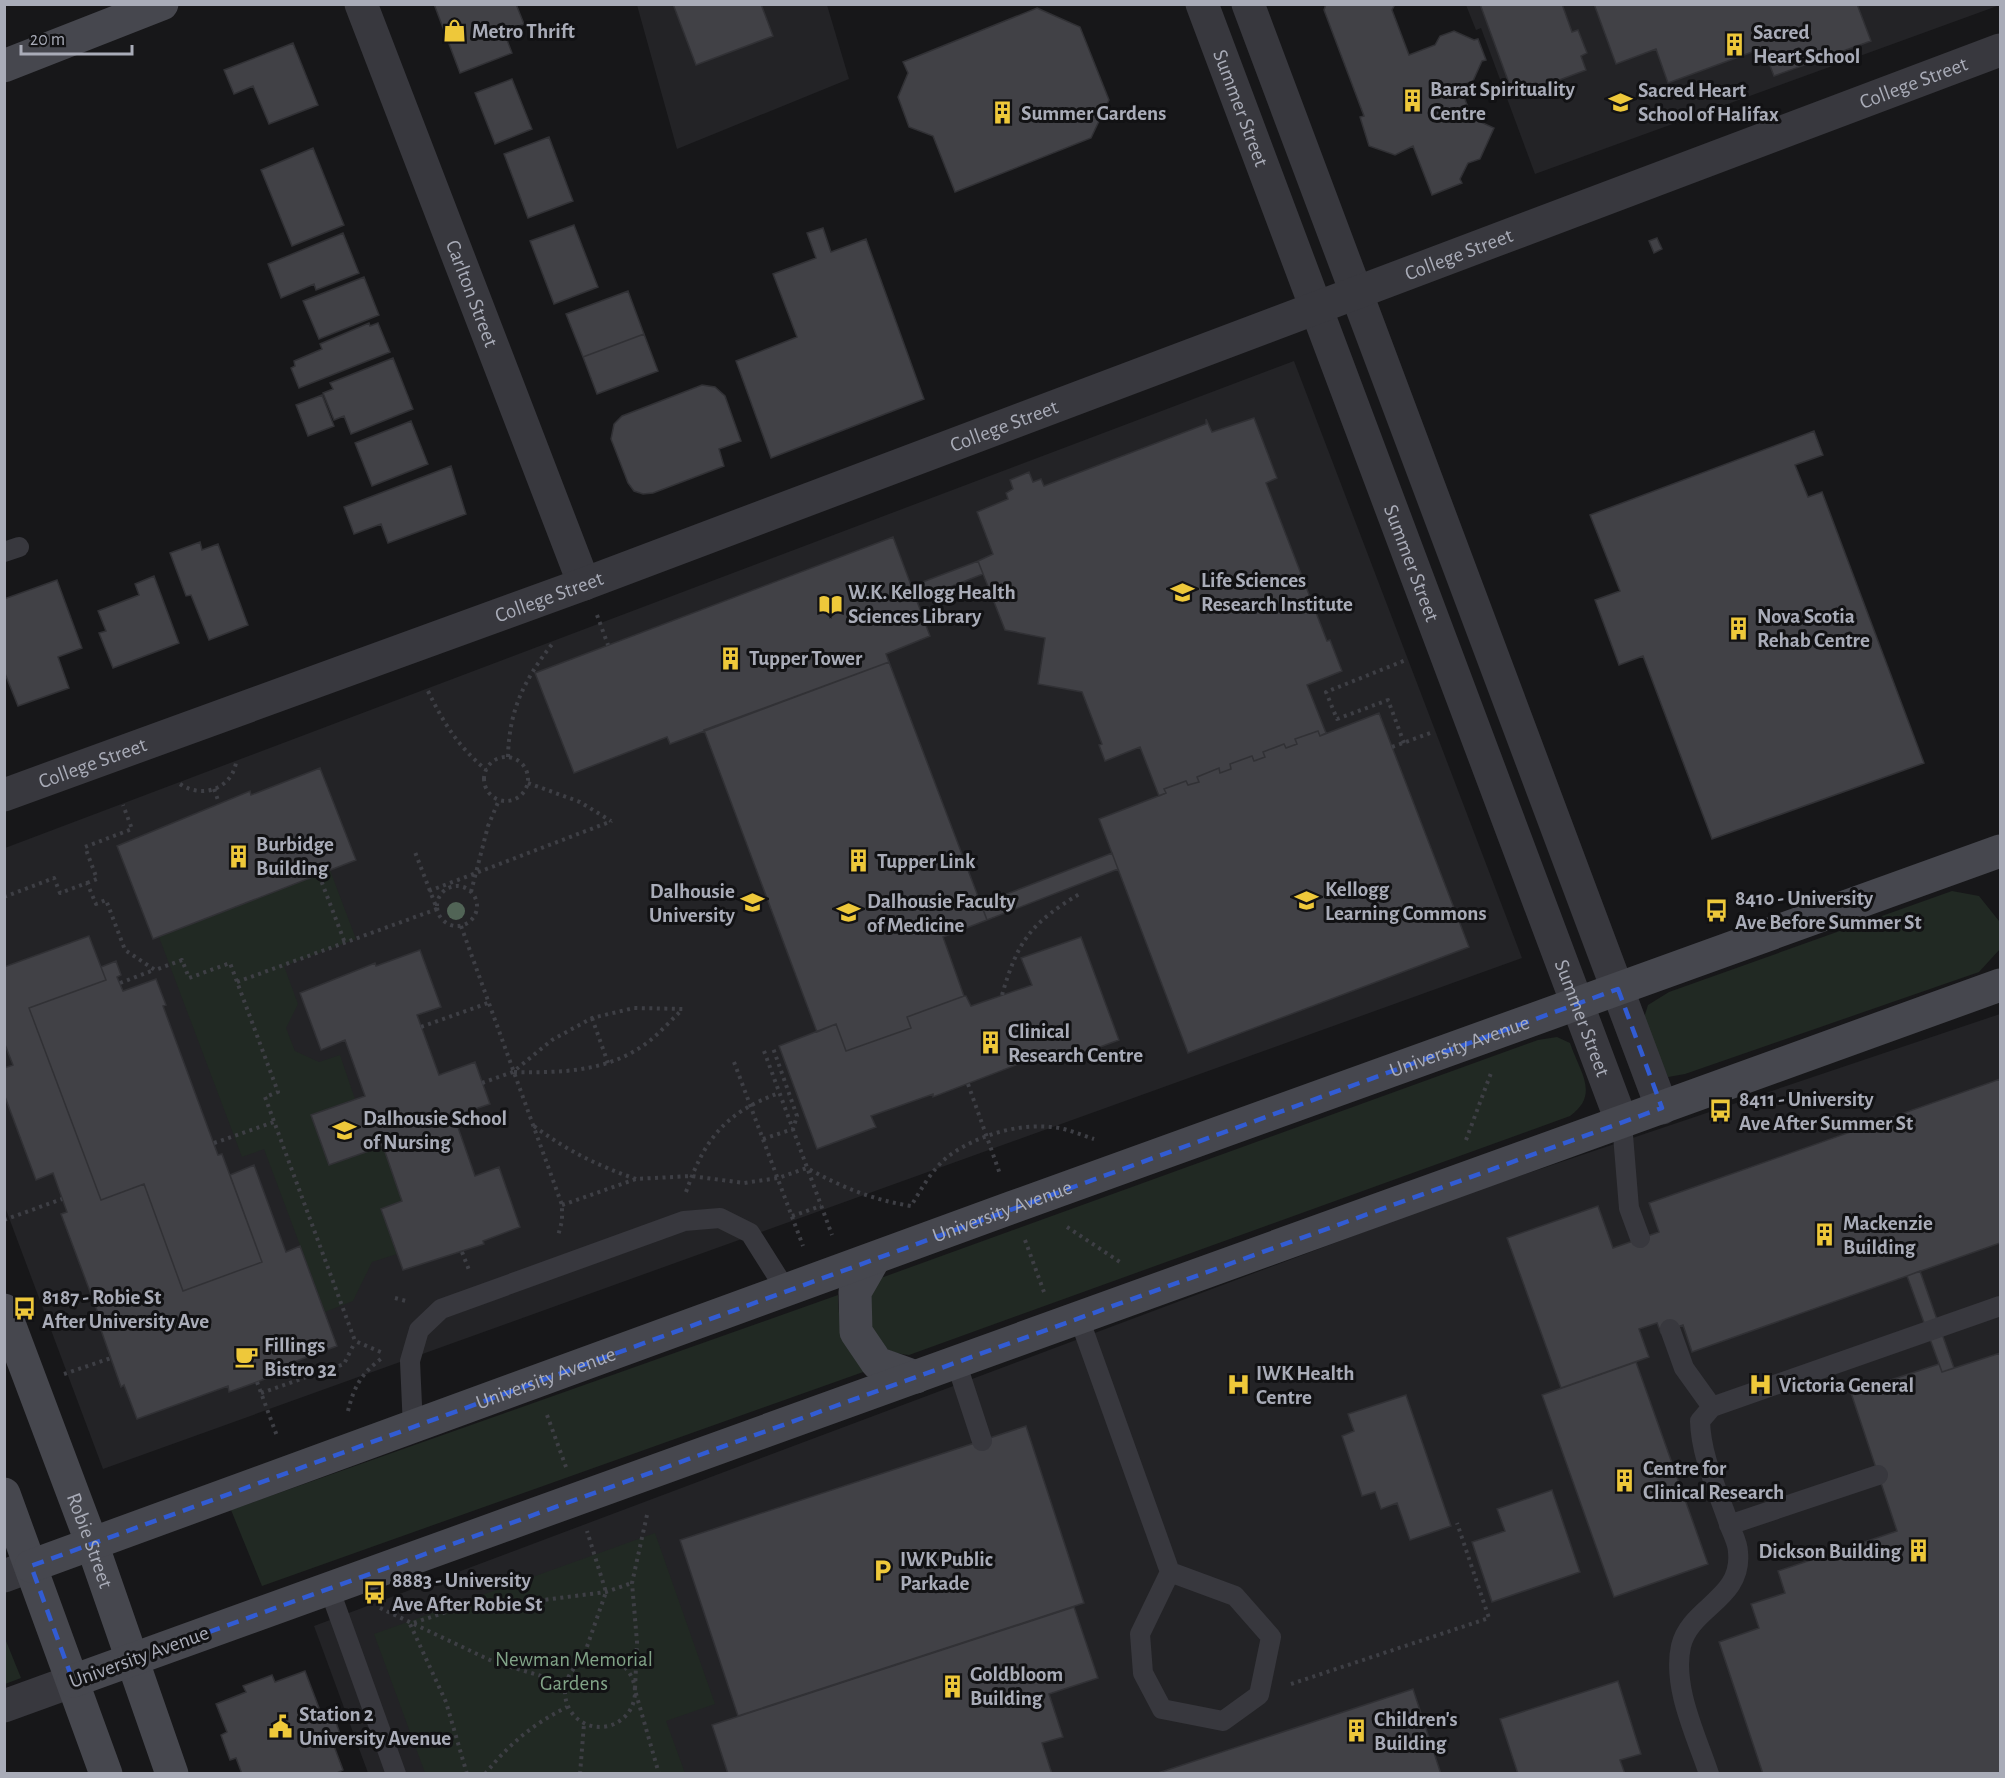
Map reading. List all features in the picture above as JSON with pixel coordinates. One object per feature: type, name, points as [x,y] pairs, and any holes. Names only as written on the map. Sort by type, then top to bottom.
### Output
[{"type":"street","points":[[4,66],[119,12],[162,4]]},
{"type":"street","name":"Carlton Street","points":[[361,4],[584,584]]},
{"type":"street","name":"Summer Street","points":[[1202,4],[1622,1122]]},
{"type":"street","name":"Summer Street","points":[[1248,4],[1662,1108]]},
{"type":"street","name":"College Street","points":[[4,795],[584,584],[2001,50]]},
{"type":"street","name":"University Avenue","points":[[18,1571],[1028,1202],[2000,852]]},
{"type":"street","name":"University Avenue","points":[[4,1706],[2001,985]]},
{"type":"street","points":[[874,1258],[855,1292],[856,1332],[877,1363],[916,1377]]},
{"type":"street","name":"Robie Street","points":[[4,1310],[92,1544],[130,1659],[172,1773]]},
{"type":"street","points":[[4,1494],[18,1571],[73,1681],[106,1773]]},
{"type":"lane","points":[[1622,1122],[1629,1208],[1640,1238]]},
{"type":"lane","points":[[413,1428],[410,1361],[419,1330],[441,1310],[684,1221],[720,1218],[750,1233],[786,1290]]},
{"type":"lane","points":[[1709,1773],[1685,1703],[1678,1670],[1681,1643],[1696,1620],[1718,1600],[1736,1577],[1738,1551],[1700,1441],[1700,1421],[1712,1407],[2001,1306]]},
{"type":"lane","points":[[1079,1318],[1170,1572],[1140,1634],[1143,1673],[1162,1709],[1223,1721],[1259,1695],[1271,1637],[1235,1596],[1170,1572]]},
{"type":"lane","points":[[1670,1329],[1684,1368],[1712,1407]]},
{"type":"lane","points":[[956,1362],[982,1441]]},
{"type":"lane","points":[[1729,1525],[1878,1475]]},
{"type":"lane","points":[[329,1588],[396,1773]]},
{"type":"path","points":[[508,757],[508,728],[519,695],[537,663],[553,643]]},
{"type":"path","points":[[1404,743],[1388,700],[1337,719],[1326,692],[1406,660]]},
{"type":"path","points":[[429,691],[445,726],[469,755],[486,770]]},
{"type":"path","points":[[1392,747],[1433,732]]},
{"type":"path","points":[[508,757],[526,768],[528,783],[520,796],[506,801],[499,800],[488,790],[484,776],[495,760],[508,757]]},
{"type":"path","points":[[180,784],[189,790],[202,792],[214,789],[225,784],[234,774],[236,763]]},
{"type":"path","points":[[429,891],[612,821],[580,802],[528,783]]},
{"type":"path","points":[[214,789],[219,803]]},
{"type":"path","points":[[415,852],[429,891],[446,923],[461,926],[472,920],[477,909],[471,892],[488,826],[499,800]]},
{"type":"path","points":[[4,897],[54,878],[60,893],[97,879],[85,847],[132,829],[123,805]]},
{"type":"path","points":[[319,875],[345,943]]},
{"type":"path","points":[[87,883],[96,904],[106,900],[125,950],[155,970]]},
{"type":"path","points":[[437,909],[439,898],[447,889],[460,887],[471,892]]},
{"type":"path","points":[[1002,995],[1012,961],[1028,934],[1050,912],[1081,893]]},
{"type":"path","points":[[237,982],[437,909]]},
{"type":"path","points":[[461,926],[561,1205],[562,1221],[557,1239]]},
{"type":"path","points":[[120,983],[182,960],[189,978],[230,963],[278,1092],[265,1097],[355,1341],[345,1364],[261,1393]]},
{"type":"path","points":[[421,1027],[488,1003]]},
{"type":"path","points":[[482,1083],[513,1072],[552,1040],[592,1018],[634,1008],[683,1009],[647,1043],[608,1063],[565,1074],[513,1072]]},
{"type":"path","points":[[592,1018],[608,1063]]},
{"type":"path","points":[[1451,1183],[1507,1029]]},
{"type":"path","points":[[773,1048],[797,1116],[793,1129]]},
{"type":"path","points":[[764,1052],[832,1235]]},
{"type":"path","points":[[734,1062],[803,1246]]},
{"type":"path","points":[[684,1221],[684,1196],[699,1155],[722,1126],[750,1104],[779,1093]]},
{"type":"path","points":[[214,1143],[274,1122]]},
{"type":"path","points":[[532,1124],[561,1146],[598,1166],[636,1179]]},
{"type":"path","points":[[561,1205],[636,1179],[691,1176],[744,1183],[778,1178],[807,1168],[839,1186],[881,1202],[911,1206],[928,1178],[952,1153],[987,1137],[1025,1126],[1059,1128],[1094,1139]]},
{"type":"path","points":[[763,1139],[793,1129]]},
{"type":"path","points":[[4,1220],[62,1199]]},
{"type":"path","points":[[1028,1202],[1160,1288]]},
{"type":"path","points":[[792,1216],[821,1206]]},
{"type":"path","points":[[462,1252],[473,1279]]},
{"type":"path","points":[[395,1298],[409,1303],[407,1308]]},
{"type":"path","points":[[355,1341],[386,1355]]},
{"type":"path","points":[[386,1365],[386,1355],[391,1344]]},
{"type":"path","points":[[348,1411],[353,1390],[364,1371],[386,1355]]},
{"type":"path","points":[[58,1376],[111,1358]]},
{"type":"path","points":[[256,1382],[277,1436]]},
{"type":"path","points":[[535,1383],[578,1499],[606,1592],[582,1661]]},
{"type":"path","points":[[647,1515],[632,1583],[637,1642],[635,1690],[634,1702],[628,1713],[619,1721],[596,1727],[584,1724],[574,1717],[567,1707],[565,1683],[568,1675],[582,1661],[593,1657],[617,1661],[626,1668],[635,1690],[658,1773]]},
{"type":"path","points":[[1259,1695],[1489,1618],[1457,1523]]},
{"type":"path","points":[[410,1624],[474,1603],[512,1604],[606,1592],[632,1583]]},
{"type":"path","points":[[329,1588],[386,1610],[410,1624],[494,1662],[565,1683]]},
{"type":"path","points":[[410,1624],[446,1702],[466,1773]]},
{"type":"path","points":[[485,1773],[507,1748],[538,1721],[567,1707]]},
{"type":"path","points":[[580,1773],[584,1724]]},
{"type":"path","points":[[515,1773],[522,1773]]},
{"type":"highlighted area","points":[[1618,989],[1662,1108],[73,1681],[31,1566]]},
{"type":"shaded area","points":[[637,5],[827,5],[849,79],[677,149]]},
{"type":"shaded area","name":"Sacred Heart School of Halifax","points":[[1466,5],[2000,5],[1535,174],[1481,28],[1476,30]]},
{"type":"shaded area","name":"Dalhousie University","points":[[1294,361],[1522,958],[103,1469],[5,1207],[5,848]]},
{"type":"shaded area","points":[[2000,1014],[2000,1773],[368,1773],[314,1626],[1457,1197]]},
{"type":"green space","points":[[330,870],[356,939],[284,966],[298,1004],[286,1028],[295,1051],[319,1062],[340,1055],[355,1099],[311,1115],[329,1164],[383,1146],[402,1201],[381,1209],[397,1254],[372,1262],[353,1301],[325,1312],[264,1149],[242,1157],[159,937]]},
{"type":"green space","points":[[1952,891],[1979,896],[1999,921],[2000,949],[1979,972],[1685,1074],[1668,1077],[1643,1021],[1648,1005],[1669,992]]},
{"type":"green space","points":[[1557,1037],[1570,1043],[1585,1082],[1584,1100],[1570,1116],[909,1355],[886,1348],[874,1334],[869,1292],[878,1279],[1538,1040]]},
{"type":"green space","points":[[838,1295],[838,1307],[845,1336],[866,1371],[262,1586],[231,1510]]},
{"type":"green space","name":"Newman Memorial Gardens","points":[[655,1533],[715,1704],[666,1721],[685,1773],[425,1773],[374,1634]]},
{"type":"green space","points":[[4,1636],[21,1678],[5,1684],[4,1684]]},
{"type":"building","points":[[434,4],[516,4],[524,24],[504,32],[512,53],[460,73]]},
{"type":"building","points":[[673,4],[761,4],[773,36],[696,65]]},
{"type":"building","name":"Barat Spirituality Centre","points":[[1326,4],[1395,4],[1392,10],[1409,55],[1435,45],[1440,36],[1454,31],[1474,40],[1478,39],[1486,60],[1482,61],[1473,81],[1460,86],[1472,118],[1494,128],[1480,159],[1468,163],[1460,179],[1462,183],[1432,195],[1413,146],[1395,155],[1369,146],[1360,117],[1364,116],[1324,10]]},
{"type":"building","points":[[1480,4],[1562,4],[1572,32],[1578,30],[1587,53],[1581,56],[1586,70],[1514,97]]},
{"type":"building","name":"Sacred Heart School","points":[[1594,4],[1857,4],[1871,41],[1774,76],[1763,48],[1668,83],[1656,49],[1616,64]]},
{"type":"building","name":"Summer Gardens","points":[[1037,8],[1080,27],[1109,100],[1091,138],[955,192],[933,136],[909,127],[898,97],[908,73],[903,62]]},
{"type":"building","points":[[293,43],[318,105],[269,124],[253,86],[234,94],[224,70]]},
{"type":"building","points":[[512,79],[532,129],[495,144],[475,93]]},
{"type":"building","points":[[549,137],[573,201],[528,218],[504,154]]},
{"type":"building","points":[[313,148],[344,225],[292,246],[261,170]]},
{"type":"building","points":[[574,225],[598,287],[554,304],[530,241]]},
{"type":"building","points":[[823,228],[831,252],[866,239],[924,399],[771,458],[736,361],[797,337],[773,274],[816,258],[807,233]]},
{"type":"building","points":[[343,233],[359,273],[316,290],[314,284],[281,298],[268,264]]},
{"type":"building","points":[[1657,238],[1662,249],[1654,253],[1649,241]]},
{"type":"building","points":[[364,277],[379,315],[319,339],[303,301]]},
{"type":"building","points":[[628,291],[644,334],[583,357],[566,314]]},
{"type":"building","points":[[369,323],[370,326],[378,323],[390,352],[299,388],[291,368],[295,366],[294,361],[322,349],[320,344]]},
{"type":"building","points":[[644,334],[658,371],[597,394],[583,357]]},
{"type":"building","points":[[393,358],[413,409],[351,434],[344,416],[334,420],[323,393],[333,389],[330,383]]},
{"type":"building","points":[[702,385],[715,387],[725,396],[741,441],[719,449],[724,466],[653,493],[643,494],[634,491],[628,483],[611,439],[614,424],[622,416]]},
{"type":"building","points":[[322,395],[334,426],[308,436],[296,405]]},
{"type":"building","name":"Life Sciences Research Institute","points":[[1254,418],[1277,478],[1266,483],[1327,641],[1330,640],[1342,671],[1307,685],[1326,733],[1320,736],[1318,731],[1295,739],[1297,744],[1286,748],[1284,744],[1263,752],[1265,757],[1254,761],[1252,756],[1230,764],[1231,769],[1220,773],[1219,768],[1197,777],[1199,782],[1188,785],[1186,781],[1164,789],[1166,793],[1159,796],[1140,747],[1105,761],[1099,745],[1102,744],[1082,692],[1038,684],[1045,638],[1005,630],[978,561],[993,554],[977,512],[1008,499],[1006,493],[1013,489],[1010,480],[1029,472],[1033,482],[1041,479],[1044,486],[1206,424],[1206,419],[1212,432]]},
{"type":"building","points":[[411,421],[428,464],[372,486],[355,443]]},
{"type":"building","name":"Nova Scotia Rehab Centre","points":[[1814,431],[1823,455],[1795,465],[1808,497],[1822,492],[1924,763],[1712,839],[1643,656],[1619,665],[1595,600],[1620,591],[1590,515]]},
{"type":"building","name":"Nova Scotia Rehab Centre","points":[[1814,431],[1823,455],[1795,465],[1808,497],[1822,492],[1924,763],[1712,839],[1643,656],[1619,665],[1595,600],[1620,591],[1590,515]]},
{"type":"building","points":[[451,466],[466,514],[388,543],[381,524],[354,534],[344,507]]},
{"type":"building","name":"Tupper Tower","points":[[893,537],[930,636],[886,654],[889,662],[670,744],[667,737],[574,773],[535,673]]},
{"type":"building","points":[[200,542],[202,550],[218,544],[248,625],[209,640],[191,595],[186,596],[170,553]]},
{"type":"building","points":[[978,561],[983,574],[917,600],[912,586]]},
{"type":"building","points":[[154,576],[179,643],[113,668],[99,633],[106,631],[98,611],[139,595],[135,584]]},
{"type":"building","points":[[57,580],[82,648],[58,657],[69,688],[18,706],[4,671],[4,599]]},
{"type":"building","name":"Tupper Link","points":[[889,662],[987,920],[943,937],[964,996],[907,1017],[911,1028],[846,1051],[836,1024],[817,1032],[704,730]]},
{"type":"building","points":[[1379,713],[1469,947],[1188,1053],[1099,819],[1166,793],[1164,789],[1186,781],[1188,785],[1199,782],[1197,777],[1219,768],[1220,773],[1231,769],[1230,764],[1252,756],[1254,761],[1265,757],[1263,752],[1284,744],[1286,748],[1297,744],[1295,739],[1318,731],[1320,736]]},
{"type":"building","name":"Burbidge Building","points":[[320,768],[356,860],[153,939],[117,846],[250,791],[251,795]]},
{"type":"building","points":[[1112,853],[1118,869],[987,920],[981,904]]},
{"type":"building","points":[[89,936],[106,980],[29,1008],[101,1200],[144,1184],[183,1291],[262,1262],[230,1175],[254,1165],[286,1252],[300,1246],[337,1346],[283,1366],[285,1371],[257,1382],[229,1392],[228,1386],[137,1419],[124,1385],[121,1387],[101,1330],[104,1329],[61,1214],[67,1212],[53,1173],[36,1180],[4,1094],[4,1068],[13,1065],[4,1042],[4,967]]},
{"type":"building","name":"Clinical Research Centre","points":[[1081,937],[1119,1040],[1059,1062],[1055,1050],[933,1097],[933,1094],[871,1116],[876,1127],[817,1149],[779,1046],[836,1024],[846,1051],[911,1028],[907,1017],[964,996],[971,1006],[1032,985],[1021,958]]},
{"type":"building","points":[[420,950],[441,1007],[417,1015],[439,1075],[475,1062],[490,1104],[454,1116],[475,1176],[499,1167],[520,1227],[483,1241],[484,1244],[403,1270],[381,1209],[402,1201],[383,1146],[329,1165],[311,1115],[365,1096],[345,1040],[321,1050],[300,993],[375,963],[376,966]]},
{"type":"building","points":[[116,961],[121,975],[117,977],[123,991],[156,979],[166,1005],[163,1006],[218,1155],[222,1154],[262,1262],[183,1291],[144,1184],[101,1200],[29,1008],[106,980],[101,967]]},
{"type":"building","name":"Mackenzie Building","points":[[2000,1079],[2000,1243],[1692,1352],[1683,1325],[1661,1333],[1657,1323],[1639,1329],[1649,1357],[1561,1388],[1507,1238],[1598,1206],[1613,1248],[1659,1232],[1649,1203]]},
{"type":"building","points":[[1920,1271],[1954,1368],[1942,1372],[1907,1276]]},
{"type":"building","name":"Dickson Building","points":[[2000,1353],[2000,1774],[1763,1774],[1719,1642],[1759,1628],[1751,1604],[1785,1593],[1778,1571],[1897,1531],[1851,1393],[1939,1364],[1942,1372]]},
{"type":"building","name":"Centre for Clinical Research","points":[[1636,1362],[1708,1564],[1614,1597],[1542,1395]]},
{"type":"building","points":[[1406,1395],[1451,1526],[1410,1540],[1397,1503],[1381,1509],[1375,1492],[1362,1496],[1342,1436],[1354,1431],[1348,1414]]},
{"type":"building","name":"IWK Public Parkade","points":[[1026,1426],[1084,1603],[738,1716],[680,1540]]},
{"type":"building","points":[[1552,1490],[1580,1572],[1492,1602],[1472,1542],[1505,1531],[1497,1509]]},
{"type":"building","name":"Goldbloom Building","points":[[1074,1607],[1098,1678],[1049,1694],[1063,1737],[1042,1743],[1052,1774],[728,1774],[712,1725]]},
{"type":"building","name":"Station 2 University Avenue","points":[[305,1671],[324,1721],[334,1717],[343,1742],[334,1746],[343,1770],[335,1774],[242,1774],[236,1758],[230,1760],[221,1735],[227,1732],[216,1704],[246,1692],[243,1686],[272,1675],[275,1682]]},
{"type":"building","points":[[1618,1681],[1641,1754],[1620,1760],[1625,1774],[1518,1774],[1500,1719]]},
{"type":"building","name":"Children's Building","points":[[1413,1689],[1441,1774],[1155,1774]]},
{"type":"place","name":"Metro Thrift","points":[[454,31]]},
{"type":"place","name":"Sacred Heart School","points":[[1735,44]]},
{"type":"place","name":"Barat Spirituality Centre","points":[[1412,101]]},
{"type":"place","name":"Sacred Heart School of Halifax","points":[[1620,102]]},
{"type":"place","name":"Summer Gardens","points":[[1003,113]]},
{"type":"place","name":"Life Sciences Research Institute","points":[[1183,592]]},
{"type":"place","name":"W.K. Kellogg Health Sciences Library","points":[[830,604]]},
{"type":"place","name":"Nova Scotia Rehab Centre","points":[[1739,628]]},
{"type":"place","name":"Tupper Tower","points":[[731,658]]},
{"type":"place","name":"Burbidge Building","points":[[238,856]]},
{"type":"place","name":"Tupper Link","points":[[859,861]]},
{"type":"place","name":"Kellogg Learning Commons","points":[[1307,901]]},
{"type":"place","name":"Dalhousie University","points":[[753,903]]},
{"type":"place","name":"8410 - University Ave Before Summer St","points":[[1717,910]]},
{"type":"place","name":"Dalhousie Faculty of Medicine","points":[[849,913]]},
{"type":"place","name":"Clinical Research Centre","points":[[990,1043]]},
{"type":"place","name":"8411 - University Ave After Summer St","points":[[1721,1111]]},
{"type":"place","name":"Dalhousie School of Nursing","points":[[345,1130]]},
{"type":"place","name":"Mackenzie Building","points":[[1825,1235]]},
{"type":"place","name":"8187 - Robie St After University Ave","points":[[24,1309]]},
{"type":"place","name":"Fillings Bistro 32","points":[[246,1357]]},
{"type":"place","name":"IWK Health Centre","points":[[1238,1385]]},
{"type":"place","name":"Victoria General","points":[[1761,1385]]},
{"type":"place","name":"Centre for Clinical Research","points":[[1625,1480]]},
{"type":"place","name":"Dickson Building","points":[[1919,1551]]},
{"type":"place","name":"IWK Public Parkade","points":[[882,1571]]},
{"type":"place","name":"8883 - University Ave After Robie St","points":[[374,1592]]},
{"type":"place","name":"Goldbloom Building","points":[[952,1686]]},
{"type":"place","name":"Station 2 University Avenue","points":[[281,1726]]},
{"type":"place","name":"Children's Building","points":[[1356,1731]]}]
